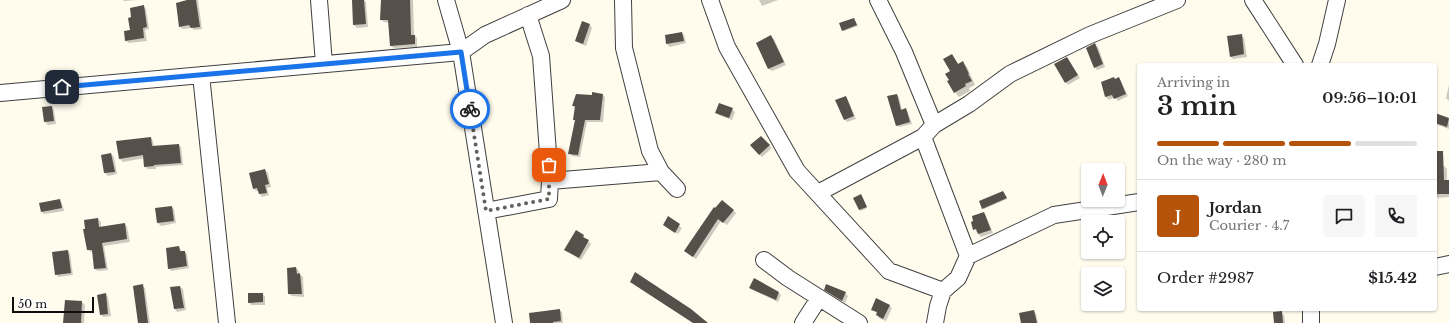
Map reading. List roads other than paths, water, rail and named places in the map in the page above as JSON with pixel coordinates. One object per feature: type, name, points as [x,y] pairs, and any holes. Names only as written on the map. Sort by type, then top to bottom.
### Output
[{"type":"street","points":[[319,0],[324,64]]},
{"type":"street","points":[[446,0],[461,52],[504,323]]},
{"type":"street","points":[[0,93],[461,52],[486,35],[562,0]]},
{"type":"street","points":[[623,0],[624,48],[650,151],[661,172],[677,189]]},
{"type":"street","points":[[710,0],[727,46],[797,171],[889,270],[943,291]]},
{"type":"street","points":[[878,0],[904,52],[934,124]]},
{"type":"street","points":[[818,193],[923,137],[934,124],[969,104],[1010,74],[1090,35],[1177,0]]},
{"type":"street","points":[[1253,0],[1294,63]]},
{"type":"street","points":[[1321,63],[1327,44],[1337,0]]},
{"type":"street","points":[[486,211],[549,199],[550,181],[541,56],[528,15]]},
{"type":"street","points":[[201,75],[227,323]]},
{"type":"street","points":[[923,137],[968,256]]},
{"type":"street","points":[[550,181],[661,172]]},
{"type":"street","points":[[935,323],[938,306],[943,291],[958,278],[968,256],[1054,215],[1137,202]]},
{"type":"street","points":[[764,260],[788,278],[859,323]]},
{"type":"street","points":[[1437,267],[1449,264]]},
{"type":"street","points":[[803,323],[819,298]]},
{"type":"street","points":[[1311,323],[1312,311]]}]
